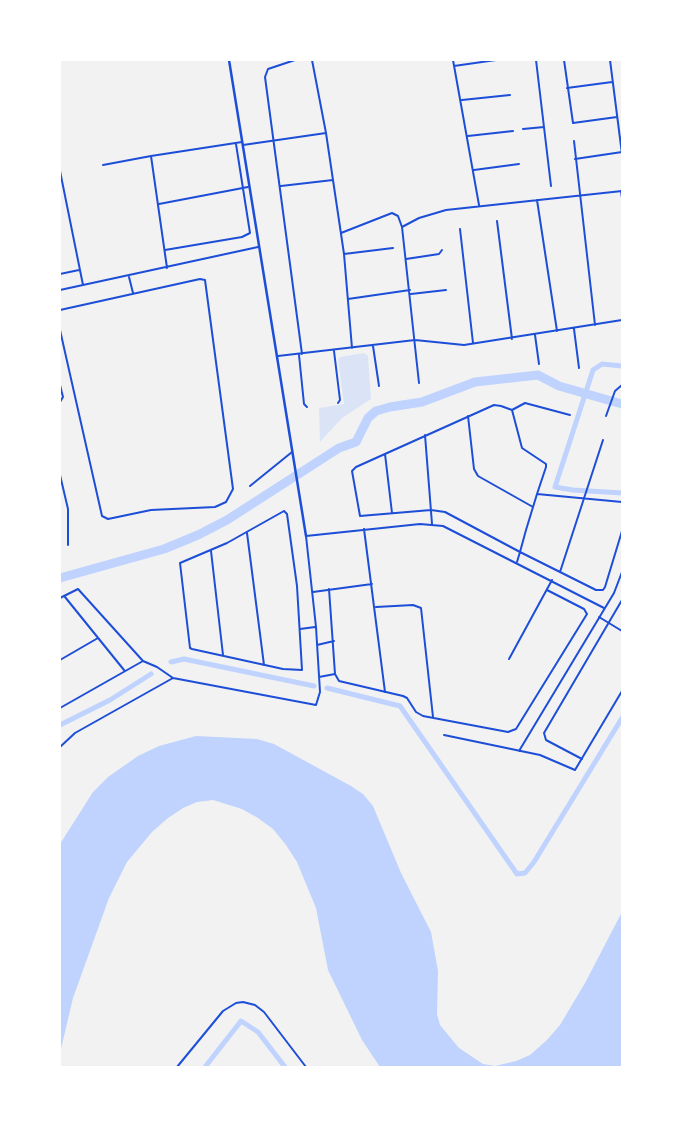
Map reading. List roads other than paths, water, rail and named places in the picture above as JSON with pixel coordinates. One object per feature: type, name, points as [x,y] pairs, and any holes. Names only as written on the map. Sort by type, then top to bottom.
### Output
[{"type":"street","points":[[60,598],[78,589],[143,661],[160,668],[173,678],[313,706],[318,703],[320,692],[316,627],[306,536],[248,188],[229,60]]},
{"type":"street","points":[[295,60],[266,72],[301,354],[304,404],[307,406]]},
{"type":"street","points":[[312,60],[326,134],[344,254],[352,348]]},
{"type":"street","points":[[454,60],[479,206]]},
{"type":"street","points":[[454,66],[496,60]]},
{"type":"street","points":[[536,60],[551,186]]},
{"type":"street","points":[[564,60],[572,123],[617,117]]},
{"type":"street","points":[[575,159],[622,153],[610,60]]},
{"type":"street","points":[[567,88],[613,82]]},
{"type":"street","points":[[461,101],[510,95]]},
{"type":"street","points":[[522,129],[544,126]]},
{"type":"street","points":[[468,136],[512,131]]},
{"type":"street","points":[[103,165],[236,143],[274,141],[326,134]]},
{"type":"street","points":[[574,141],[595,325]]},
{"type":"street","points":[[165,250],[247,236],[250,233],[236,143]]},
{"type":"street","points":[[151,156],[167,268]]},
{"type":"street","points":[[474,170],[518,164]]},
{"type":"street","points":[[60,171],[82,285]]},
{"type":"street","points":[[280,186],[333,180]]},
{"type":"street","points":[[159,204],[248,188]]},
{"type":"street","points":[[402,227],[436,212],[479,206],[622,191],[622,198]]},
{"type":"street","points":[[538,200],[557,332]]},
{"type":"street","points":[[341,233],[392,213],[398,216],[402,227],[406,258],[419,383]]},
{"type":"street","points":[[497,221],[512,338]]},
{"type":"street","points":[[460,229],[473,344]]},
{"type":"street","points":[[60,290],[129,277],[258,247]]},
{"type":"street","points":[[344,254],[393,248]]},
{"type":"street","points":[[406,258],[439,254],[442,250]]},
{"type":"street","points":[[60,274],[79,270]]},
{"type":"street","points":[[129,277],[133,293]]},
{"type":"street","points":[[60,310],[200,279],[207,284],[233,489],[229,498],[221,505],[215,507],[151,510],[108,519],[102,516],[60,330]]},
{"type":"street","points":[[348,299],[446,290]]},
{"type":"street","points":[[277,356],[334,351],[415,340],[451,345],[473,344],[557,332],[622,320]]},
{"type":"street","points":[[574,329],[580,368]]},
{"type":"street","points":[[535,335],[539,364]]},
{"type":"street","points":[[373,346],[379,386]]},
{"type":"street","points":[[334,351],[340,400],[338,403]]},
{"type":"street","points":[[60,385],[63,397],[60,402]]},
{"type":"street","points":[[606,416],[613,397],[622,385]]},
{"type":"street","points":[[570,415],[525,403],[512,410],[498,405],[468,416],[356,467],[352,471],[358,515],[362,517],[431,510],[450,514],[596,590],[604,590],[622,531]]},
{"type":"street","points":[[512,410],[522,448],[546,464],[517,562]]},
{"type":"street","points":[[468,416],[474,469],[478,476],[483,482],[533,507]]},
{"type":"street","points":[[425,435],[432,524]]},
{"type":"street","points":[[560,572],[587,495],[603,440]]},
{"type":"street","points":[[250,486],[293,452]]},
{"type":"street","points":[[385,454],[392,514]]},
{"type":"street","points":[[60,475],[68,509],[68,545]]},
{"type":"street","points":[[538,494],[587,495],[622,502]]},
{"type":"street","points":[[284,511],[286,512],[300,629],[302,670],[264,665],[190,648],[179,566],[182,561],[211,551],[247,533],[270,518],[284,511]]},
{"type":"street","points":[[306,536],[432,524],[450,528],[604,608]]},
{"type":"street","points":[[364,529],[385,692]]},
{"type":"street","points":[[247,533],[264,665]]},
{"type":"street","points":[[211,551],[223,656]]},
{"type":"street","points":[[519,750],[599,618],[622,572]]},
{"type":"street","points":[[509,659],[552,580]]},
{"type":"street","points":[[312,592],[372,584]]},
{"type":"street","points":[[329,589],[337,680],[342,683],[407,698],[419,714],[508,732],[516,729],[586,614],[584,609],[547,590]]},
{"type":"street","points":[[65,597],[124,670]]},
{"type":"street","points":[[582,759],[546,740],[544,733],[622,600]]},
{"type":"street","points":[[375,608],[414,605],[421,608],[433,717]]},
{"type":"street","points":[[599,618],[622,631]]},
{"type":"street","points":[[300,629],[316,627]]},
{"type":"street","points":[[61,659],[98,638]]},
{"type":"street","points":[[317,645],[334,641]]},
{"type":"street","points":[[60,708],[124,670],[143,661]]},
{"type":"street","points":[[319,677],[336,674]]},
{"type":"street","points":[[60,747],[75,733],[173,678]]},
{"type":"street","points":[[444,735],[544,756],[572,770],[576,770],[622,691]]},
{"type":"street","points":[[177,1067],[223,1011],[236,1003],[243,1002],[255,1005],[264,1012],[306,1067]]},
{"type":"water","points":[[196,736],[257,739],[274,744],[363,794],[373,806],[401,873],[431,932],[438,971],[437,1014],[440,1025],[459,1048],[483,1064],[495,1066],[516,1061],[530,1055],[547,1040],[560,1025],[585,983],[622,912],[622,1067],[380,1067],[362,1040],[328,970],[316,908],[297,862],[273,829],[242,809],[213,800],[197,802],[183,808],[168,818],[152,832],[127,862],[109,898],[73,998],[60,1053],[60,844],[93,792],[108,777],[138,756],[159,746]]},
{"type":"waterway","points":[[622,366],[602,364],[593,370],[555,487],[622,493]]},
{"type":"waterway","points":[[60,578],[164,549],[227,520],[339,448],[356,442],[368,418],[376,411],[422,402],[475,382],[538,375],[559,386],[622,404]]},
{"type":"waterway","points":[[171,662],[184,659],[314,686]]},
{"type":"waterway","points":[[60,725],[110,700],[151,674]]},
{"type":"waterway","points":[[327,688],[400,706],[517,874],[525,873],[534,862],[622,718]]},
{"type":"waterway","points":[[205,1067],[241,1021],[258,1032],[285,1067]]}]
